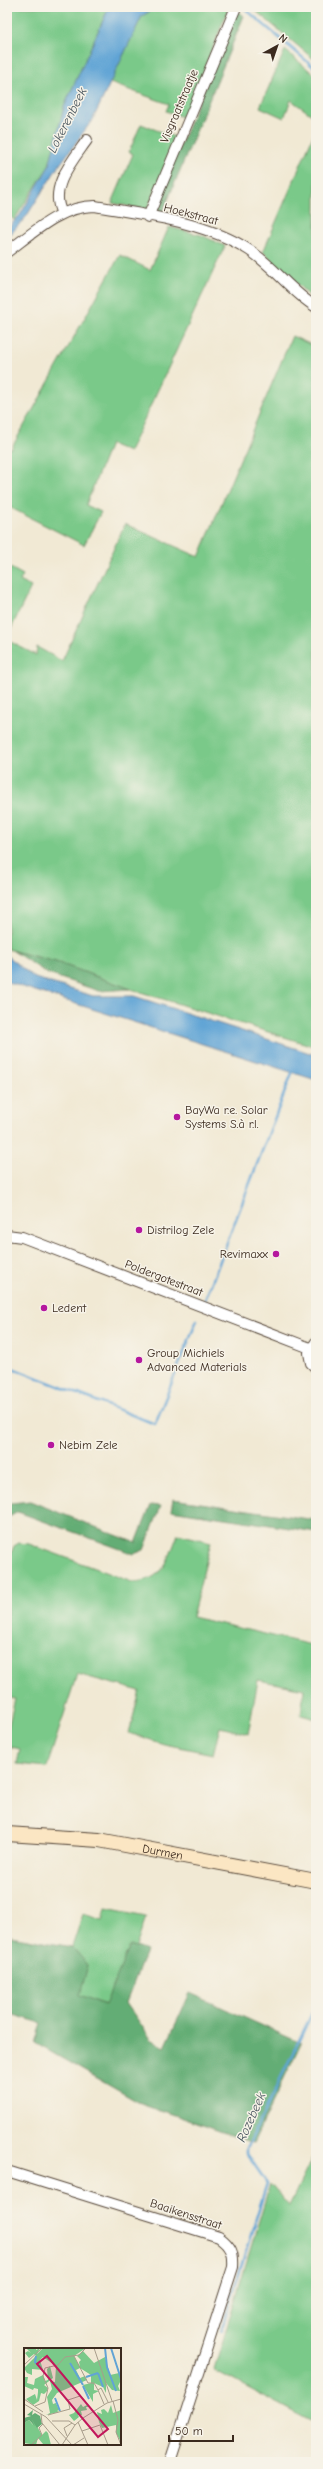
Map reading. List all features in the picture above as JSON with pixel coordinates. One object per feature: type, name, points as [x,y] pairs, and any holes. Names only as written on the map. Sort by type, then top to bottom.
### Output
[{"type":"street","name":"Visgraatstraatje","points":[[148,217],[236,7]]},
{"type":"street","points":[[62,212],[56,198],[60,185],[87,140]]},
{"type":"street","name":"Hoekstraat","points":[[7,252],[62,212],[80,206],[95,206],[210,230],[231,240],[270,265],[307,301],[316,307]]},
{"type":"street","name":"Poldergotestraat","points":[[7,1235],[22,1237],[313,1345],[309,1358],[316,1368]]},
{"type":"street","name":"Durmen","points":[[7,1834],[99,1840],[316,1881]]},
{"type":"street","name":"Baaikensstraat","points":[[7,2171],[219,2237],[229,2244],[234,2254],[233,2267],[170,2462]]},
{"type":"green space","points":[[7,7],[109,7],[64,107],[49,166],[14,220],[7,214]]},
{"type":"green space","points":[[157,7],[229,7],[185,118],[166,111],[169,104],[110,83],[142,16]]},
{"type":"green space","points":[[251,7],[316,7],[316,61]]},
{"type":"green space","points":[[237,10],[244,16],[162,214],[152,212]]},
{"type":"green space","points":[[285,50],[316,76],[316,118],[291,100],[284,118],[260,107]]},
{"type":"green space","points":[[141,124],[177,138],[147,210],[112,203],[133,154],[129,152]]},
{"type":"green space","points":[[316,129],[316,302],[263,252]]},
{"type":"green space","points":[[169,227],[201,235],[225,246],[129,452],[110,444],[86,505],[101,512],[84,545],[7,506],[7,446],[11,449],[120,255],[150,270]]},
{"type":"green space","points":[[292,336],[316,347],[316,1047],[131,989],[56,962],[7,949],[7,640],[36,655],[37,647],[62,661],[125,524],[199,557]]},
{"type":"green space","points":[[7,566],[23,575],[20,581],[31,587],[9,633]]},
{"type":"green space","points":[[13,951],[56,962],[131,989],[99,991],[48,974]]},
{"type":"green space","points":[[173,1499],[316,1520],[316,1532],[171,1510]]},
{"type":"green space","points":[[30,1501],[136,1543],[151,1505],[161,1506],[144,1550],[134,1554],[18,1512],[7,1518],[7,1505],[11,1503]]},
{"type":"green space","points":[[178,1534],[211,1542],[192,1617],[316,1646],[316,1719],[301,1715],[304,1689],[258,1680],[248,1734],[220,1727],[213,1754],[164,1744],[129,1733],[140,1691],[77,1674],[47,1767],[17,1764],[20,1749],[7,1746],[7,1732],[15,1699],[7,1698],[7,1564],[14,1546],[19,1543],[29,1544],[132,1582],[143,1581],[158,1573],[167,1560]]},
{"type":"green space","points":[[106,1909],[146,1917],[136,1947],[130,1945],[106,2005],[79,1995],[88,1965],[72,1947],[83,1914],[103,1920]]},
{"type":"green space","points":[[11,1936],[72,1947],[88,1965],[80,1995],[105,2005],[130,1945],[146,1951],[126,2003],[151,2039],[165,2047],[190,1993],[301,2043],[253,2143],[138,2102],[35,2043],[41,2023],[7,2013],[7,1947]]},
{"type":"green space","points":[[316,2150],[316,2424],[214,2370],[270,2184],[289,2206]]},
{"type":"water","name":"Lokerenbeek","points":[[109,7],[157,7],[142,16],[93,119],[56,170],[26,217],[7,238],[7,229],[20,215],[49,166],[64,107]]},
{"type":"water","points":[[7,956],[35,978],[93,996],[134,996],[316,1055],[316,1080],[7,982]]},
{"type":"waterway","points":[[243,7],[316,69]]},
{"type":"waterway","points":[[205,1300],[292,1073]]},
{"type":"waterway","points":[[7,1366],[155,1424],[197,1320]]},
{"type":"waterway","name":"Rozebeek","points":[[221,2331],[267,2183],[247,2154],[247,2148],[316,2005]]},
{"type":"place","name":"BayWa r.e. Solar Systems S.à r.l.","points":[[177,1117]]},
{"type":"place","name":"Distrilog Zele","points":[[139,1230]]},
{"type":"place","name":"Revimaxx","points":[[276,1254]]},
{"type":"place","name":"Ledent","points":[[44,1308]]},
{"type":"place","name":"Group Michiels Advanced Materials","points":[[139,1360]]},
{"type":"place","name":"Nebim Zele","points":[[51,1445]]}]
